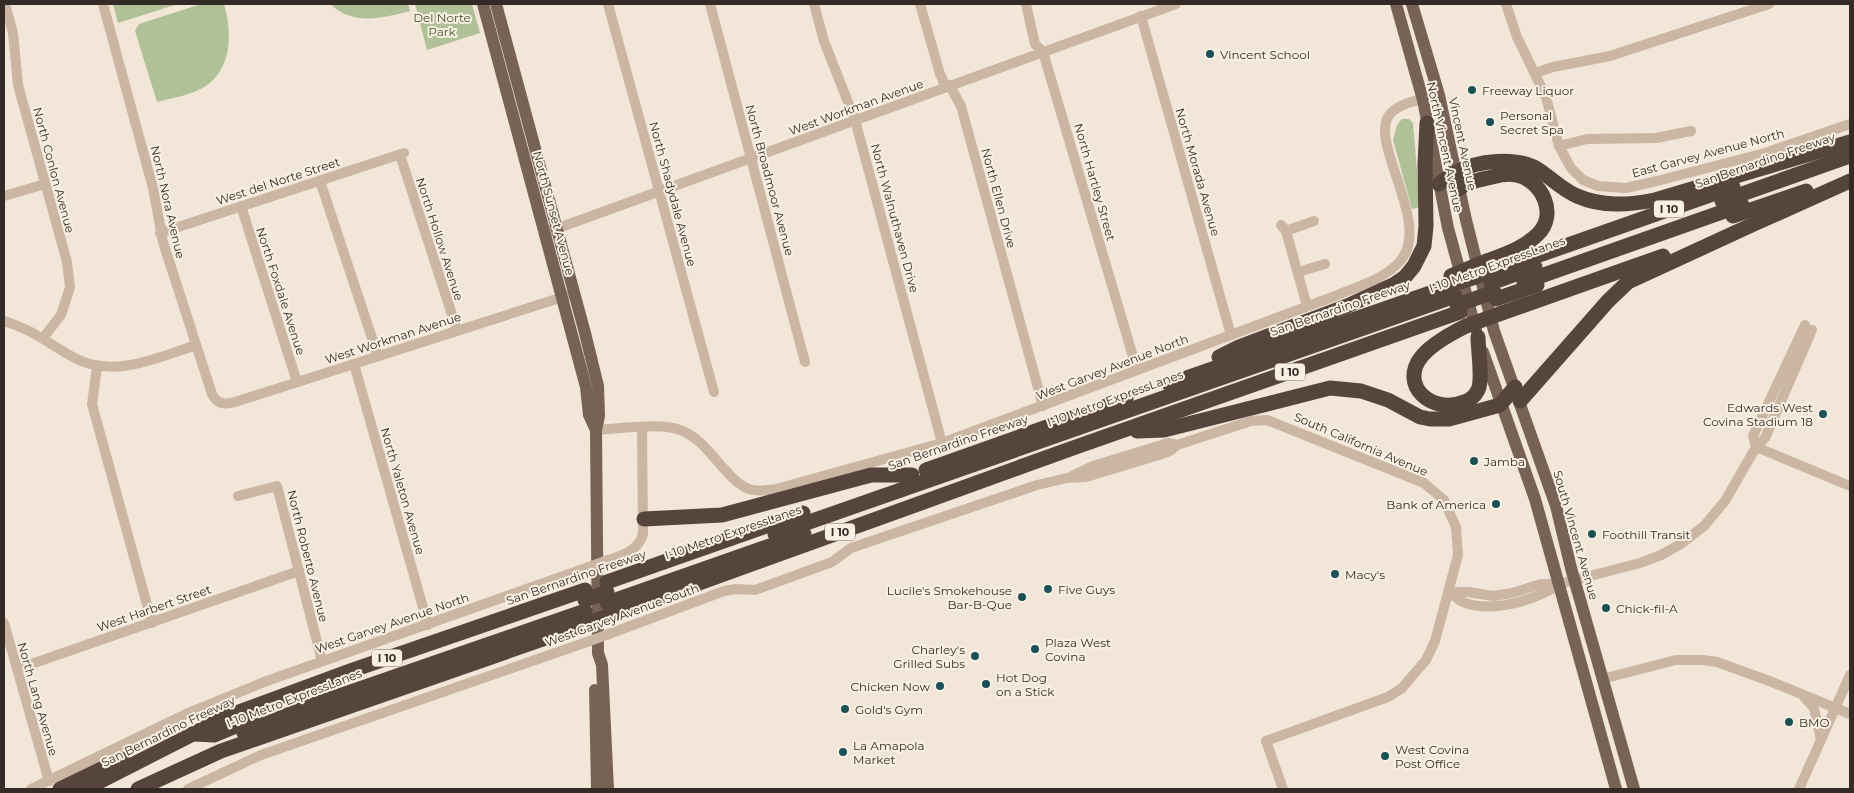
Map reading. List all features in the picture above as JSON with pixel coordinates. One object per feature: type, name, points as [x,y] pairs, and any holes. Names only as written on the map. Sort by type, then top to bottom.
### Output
[{"type":"highway","points":[[1154,389],[1238,347],[1347,306],[1395,284],[1405,277],[1414,266],[1424,246],[1426,226],[1425,163],[1427,123]]},
{"type":"highway","points":[[1439,184],[1456,172],[1482,164],[1508,160],[1525,163],[1539,170],[1576,196],[1607,204],[1630,204],[1655,200],[1850,142]]},
{"type":"highway","name":"San Bernardino Freeway","points":[[1492,287],[1850,146]]},
{"type":"highway","name":"I-10 Metro ExpressLanes","points":[[1492,287],[1584,249],[1850,156]]},
{"type":"highway","name":"I-10 Metro ExpressLanes","points":[[1492,287],[1850,167]]},
{"type":"highway","points":[[1459,189],[1465,183],[1508,173],[1519,175],[1537,187],[1543,196],[1547,215],[1539,233],[1519,248],[1466,326],[1436,344],[1416,364],[1415,380],[1423,396],[1430,402],[1448,406],[1466,402],[1474,396],[1480,386],[1478,337]]},
{"type":"highway","name":"San Bernardino Freeway","points":[[138,789],[221,751],[596,603],[912,475],[1353,319],[1377,303],[1457,295],[1492,287],[1850,176]]},
{"type":"highway","points":[[1121,432],[1164,430],[1330,388],[1351,389],[1374,394],[1412,414],[1430,419],[1460,417],[1500,404],[1517,394],[1628,282],[1756,222],[1850,181]]},
{"type":"highway","points":[[1457,295],[1756,222]]},
{"type":"highway","name":"San Bernardino Freeway","points":[[85,789],[228,716],[350,671],[596,603],[1121,432],[1457,295]]},
{"type":"highway","name":"I-10 Metro ExpressLanes","points":[[596,603],[1457,295]]},
{"type":"highway","points":[[644,519],[722,515],[871,475],[912,475]]},
{"type":"highway","points":[[55,785],[139,750],[176,742]]},
{"type":"highway","points":[[145,789],[170,773]]},
{"type":"main road","name":"North Sunset Avenue","points":[[483,4],[569,295],[598,386],[599,416],[596,430],[596,603],[598,653]]},
{"type":"main road","name":"North Sunset Avenue","points":[[496,4],[551,231]]},
{"type":"main road","name":"North Vincent Avenue","points":[[1396,4],[1423,100],[1448,228],[1457,295]]},
{"type":"main road","name":"Vincent Avenue","points":[[1412,4],[1439,96],[1459,189],[1492,287]]},
{"type":"main road","name":"South Vincent Avenue","points":[[1492,287],[1494,331],[1556,506],[1574,580],[1634,789]]},
{"type":"main road","points":[[1457,295],[1478,337],[1524,468],[1560,584],[1586,686],[1616,789]]},
{"type":"main road","points":[[597,789],[595,666],[598,653]]},
{"type":"main road","points":[[598,653],[602,665],[608,789]]},
{"type":"street","name":"North Conlon Avenue","points":[[5,4],[13,33],[18,85],[67,262],[70,287],[61,315],[44,338]]},
{"type":"street","name":"North Nora Avenue","points":[[103,4],[153,188],[160,233],[212,394],[219,403]]},
{"type":"street","name":"North Shadydale Avenue","points":[[608,4],[714,392]]},
{"type":"street","name":"North Broadmoor Avenue","points":[[710,4],[805,362]]},
{"type":"street","name":"North Walnuthaven Drive","points":[[814,4],[824,41],[855,120],[942,443]]},
{"type":"street","name":"North Ellen Drive","points":[[920,4],[940,74],[944,83],[950,86],[961,106],[1043,406]]},
{"type":"street","name":"North Hartley Street","points":[[1026,4],[1035,44],[1044,52],[1137,370]]},
{"type":"street","name":"West Workman Avenue","points":[[551,231],[1176,4]]},
{"type":"street","points":[[1506,4],[1517,37],[1546,97],[1559,146],[1587,139],[1656,138],[1691,131]]},
{"type":"street","points":[[1535,73],[1553,67],[1610,56],[1769,4]]},
{"type":"street","name":"North Morada Avenue","points":[[1141,16],[1231,335]]},
{"type":"street","name":"West Garvey Avenue North","points":[[596,430],[664,427],[680,430],[692,437],[711,453],[736,482],[750,489],[776,489],[942,443],[1307,306],[1389,272],[1401,260],[1411,236],[1409,221],[1384,131],[1386,121],[1390,114],[1398,108],[1439,96]]},
{"type":"street","name":"East Garvey Avenue North","points":[[1559,146],[1571,168],[1582,180],[1598,186],[1626,188],[1765,153],[1850,124]]},
{"type":"street","name":"West del Norte Street","points":[[160,233],[402,154]]},
{"type":"street","name":"North Hollow Avenue","points":[[402,154],[457,330]]},
{"type":"street","points":[[320,181],[378,356]]},
{"type":"street","points":[[4,196],[45,184]]},
{"type":"street","name":"North Foxdale Avenue","points":[[241,206],[297,382]]},
{"type":"street","points":[[1307,306],[1283,228],[1314,221]]},
{"type":"street","points":[[1298,272],[1325,264]]},
{"type":"street","name":"West Workman Avenue","points":[[219,403],[226,405],[569,295]]},
{"type":"street","points":[[4,320],[22,326],[73,357],[97,367],[130,366],[196,345]]},
{"type":"street","points":[[1449,592],[1468,592],[1493,596],[1512,593],[1541,584],[1560,584],[1653,558],[1681,544],[1704,526],[1733,489],[1756,447],[1765,438],[1809,328]]},
{"type":"street","name":"North Yaleton Avenue","points":[[354,364],[428,625]]},
{"type":"street","points":[[97,367],[92,404],[152,623]]},
{"type":"street","name":"South California Avenue","points":[[1251,421],[1267,420],[1424,482],[1444,500],[1456,527],[1458,555],[1435,641],[1426,660],[1402,688],[1383,699],[1266,741],[1283,789]]},
{"type":"street","name":"West Garvey Avenue South","points":[[188,789],[261,755],[587,642],[724,591],[736,588],[755,590],[832,562],[851,548],[1036,485],[1066,478],[1093,466],[1168,443],[1177,445],[1251,421]]},
{"type":"street","name":"West Garvey Avenue North","points":[[31,789],[55,785],[206,706],[264,682],[625,554],[637,547],[643,534],[644,519],[642,428]]},
{"type":"street","points":[[1756,447],[1850,486]]},
{"type":"street","name":"North Roberto Avenue","points":[[238,496],[278,486],[322,661]]},
{"type":"street","name":"West Harbert Street","points":[[17,669],[299,572]]},
{"type":"street","name":"North Lang Avenue","points":[[4,623],[55,785]]},
{"type":"street","points":[[1602,679],[1669,661],[1703,660],[1717,662],[1850,714]]},
{"type":"street","points":[[1799,789],[1850,675]]},
{"type":"street","points":[[1802,694],[1814,708],[1821,741]]},
{"type":"green space","points":[[113,4],[178,4],[118,23]]},
{"type":"green space","points":[[201,4],[224,4],[229,37],[226,59],[215,78],[206,86],[195,92],[157,102],[135,31],[139,24]]},
{"type":"green space","points":[[330,4],[408,4],[410,11],[379,18],[358,18],[339,11]]},
{"type":"green space","name":"Del Norte Park","points":[[415,4],[472,4],[480,33],[427,50]]},
{"type":"green space","points":[[1402,119],[1409,119],[1413,123],[1420,207],[1412,209],[1393,140],[1397,125]]},
{"type":"place","name":"Vincent School","points":[[1210,54]]},
{"type":"place","name":"Freeway Liquor","points":[[1472,90]]},
{"type":"place","name":"Personal Secret Spa","points":[[1490,122]]},
{"type":"place","name":"Edwards West Covina Stadium 18","points":[[1823,414]]},
{"type":"place","name":"Jamba","points":[[1474,461]]},
{"type":"place","name":"Bank of America","points":[[1496,504]]},
{"type":"place","name":"Foothill Transit","points":[[1592,534]]},
{"type":"place","name":"Macy's","points":[[1335,574]]},
{"type":"place","name":"Five Guys","points":[[1048,589]]},
{"type":"place","name":"Lucile's Smokehouse Bar-B-Que","points":[[1022,597]]},
{"type":"place","name":"Chick-fil-A","points":[[1606,608]]},
{"type":"place","name":"Plaza West Covina","points":[[1035,649]]},
{"type":"place","name":"Charley's Grilled Subs","points":[[975,656]]},
{"type":"place","name":"Hot Dog on a Stick","points":[[986,684]]},
{"type":"place","name":"Chicken Now","points":[[940,686]]},
{"type":"place","name":"Gold's Gym","points":[[845,709]]},
{"type":"place","name":"BMO","points":[[1789,722]]},
{"type":"place","name":"La Amapola Market","points":[[843,752]]},
{"type":"place","name":"West Covina Post Office","points":[[1385,756]]}]
